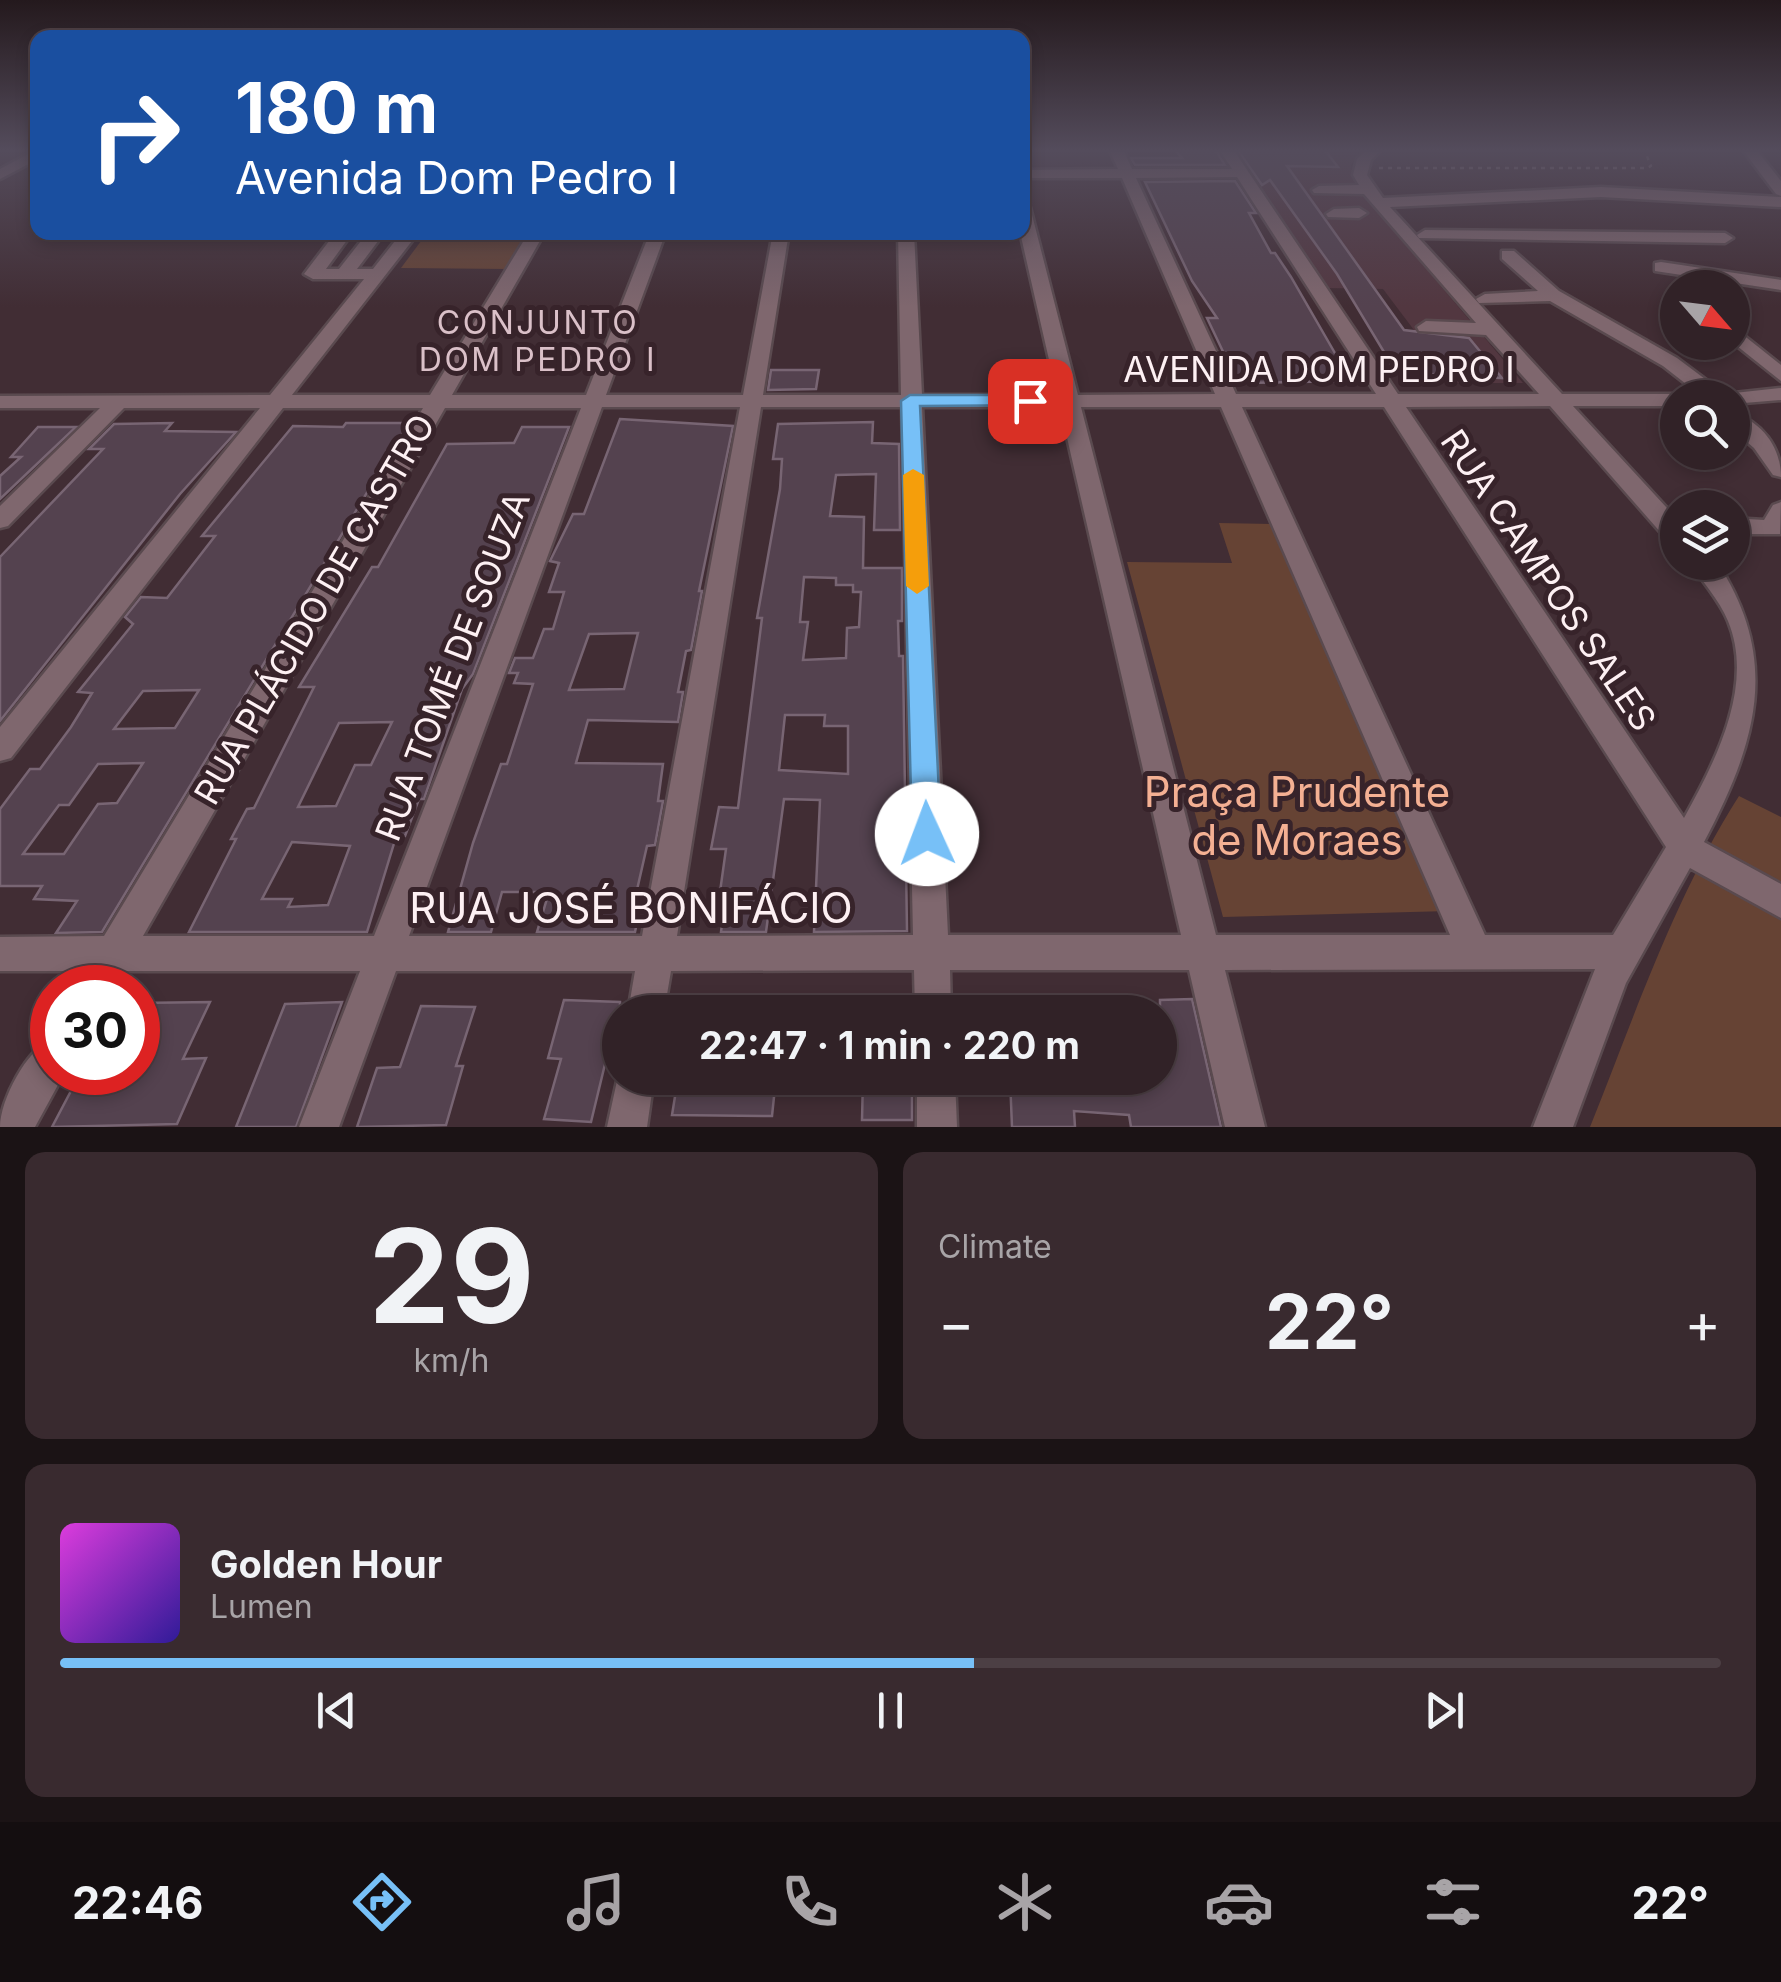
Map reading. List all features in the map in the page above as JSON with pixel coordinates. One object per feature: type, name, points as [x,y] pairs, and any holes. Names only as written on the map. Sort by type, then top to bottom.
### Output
[{"type":"street","points":[[1139,202],[1474,952]]},
{"type":"street","name":"RUA CAMPOS SALES","points":[[1260,202],[1684,848]]},
{"type":"street","points":[[1386,202],[1489,330],[1563,402],[1660,507]]},
{"type":"street","points":[[1390,202],[1485,299],[1563,402]]},
{"type":"street","points":[[1334,214],[1360,213]]},
{"type":"street","points":[[1425,235],[1724,238]]},
{"type":"street","points":[[1626,236],[1664,270]]},
{"type":"street","points":[[1030,239],[1246,1127]]},
{"type":"street","points":[[339,240],[313,274],[378,274]]},
{"type":"street","points":[[345,273],[371,240]]},
{"type":"street","points":[[0,748],[404,240]]},
{"type":"street","name":"RUA PLÁCIDO DE CASTRO","points":[[106,965],[532,240]]},
{"type":"street","name":"RUA TOMÉ DE SOUZA","points":[[319,1127],[655,240]]},
{"type":"street","points":[[649,995],[780,240]]},
{"type":"street","points":[[906,240],[933,995]]},
{"type":"street","points":[[1508,256],[1553,295],[1670,362],[1694,380]]},
{"type":"street","points":[[1661,267],[1781,285]]},
{"type":"street","points":[[1485,299],[1553,295]]},
{"type":"street","points":[[1426,327],[1489,330]]},
{"type":"street","points":[[1750,348],[1781,375]]},
{"type":"street","points":[[1750,397],[1781,394]]},
{"type":"street","name":"AVENIDA DOM PEDRO I","points":[[0,402],[1660,400]]},
{"type":"street","points":[[0,520],[118,402]]},
{"type":"street","points":[[1750,433],[1781,470]]},
{"type":"street","points":[[1750,527],[1771,528],[1781,510]]},
{"type":"street","points":[[1554,1127],[1623,952],[1684,848],[1734,744],[1749,684],[1746,631],[1713,580]]},
{"type":"street","points":[[1684,848],[1781,902]]},
{"type":"street","name":"RUA JOSÉ BONIFÁCIO","points":[[0,954],[1623,952]]},
{"type":"street","points":[[13,1127],[31,1095]]},
{"type":"street","points":[[627,1127],[633,1095]]},
{"type":"street","points":[[937,1095],[938,1127]]},
{"type":"shaded area","points":[[1267,202],[1369,202],[1523,383],[1454,383],[1383,289],[1325,288]]},
{"type":"green space","points":[[422,240],[529,240],[514,269],[401,268]]},
{"type":"green space","name":"Praça Prudente de Moraes","points":[[1219,523],[1277,524],[1449,911],[1223,917],[1127,562],[1232,563]]},
{"type":"green space","points":[[1739,796],[1781,817],[1781,1127],[1590,1127],[1675,916]]},
{"type":"building","points":[[1154,202],[1249,202],[1256,213],[1249,213],[1271,253],[1275,253],[1291,277],[1351,381],[1238,383],[1207,318],[1217,318],[1192,281]]},
{"type":"building","points":[[1285,202],[1312,202],[1404,330],[1469,338],[1502,378],[1396,372],[1337,274]]},
{"type":"building","points":[[771,370],[819,370],[816,389],[768,390]]},
{"type":"building","points":[[620,419],[733,426],[699,591],[691,650],[686,651],[678,692],[683,692],[678,722],[588,720],[576,763],[663,764],[658,801],[663,801],[655,845],[647,846],[634,903],[641,903],[635,932],[537,932],[549,892],[502,892],[491,932],[448,932],[473,843],[501,764],[507,764],[533,684],[514,683],[518,673],[509,673],[515,658],[533,658],[544,629],[553,629],[564,592],[549,592],[559,563],[550,561],[573,514],[584,514]],"holes":[[[638,633],[624,689],[569,690],[589,634]]]},
{"type":"building","points":[[873,422],[872,443],[899,444],[900,530],[874,530],[876,474],[836,475],[830,516],[864,517],[863,568],[902,568],[902,621],[898,621],[899,656],[903,656],[907,931],[814,932],[820,800],[784,799],[766,932],[721,932],[725,899],[719,899],[726,849],[711,849],[719,807],[738,808],[762,618],[757,618],[780,489],[782,459],[773,459],[778,424]],"holes":[[[804,577],[836,578],[836,585],[853,585],[853,592],[861,592],[859,627],[847,628],[846,658],[803,660],[808,622],[800,622]],[[785,715],[825,715],[824,726],[848,726],[848,774],[779,770]]]},
{"type":"building","points":[[172,423],[165,431],[236,432],[180,494],[0,721],[0,557],[103,449],[89,449],[114,424]]},
{"type":"building","points":[[346,423],[409,423],[102,932],[56,933],[77,901],[34,899],[42,886],[0,886],[0,809],[30,769],[40,769],[71,727],[92,693],[78,692],[133,624],[125,617],[141,597],[167,598],[215,536],[202,536],[293,426],[343,427]],"holes":[[[199,690],[175,728],[114,729],[143,691]],[[143,763],[117,803],[98,804],[64,854],[23,854],[59,805],[69,805],[98,764]]]},
{"type":"building","points":[[38,427],[76,427],[0,499],[0,476],[21,457],[11,457]]},
{"type":"building","points":[[522,427],[569,427],[473,674],[462,689],[424,799],[419,799],[405,836],[396,837],[367,932],[189,932],[236,839],[231,839],[247,809],[254,808],[314,687],[299,687],[372,567],[378,567],[447,444],[514,443]],"holes":[[[392,722],[371,765],[355,765],[336,806],[298,807],[339,723]],[[292,842],[350,846],[328,905],[288,907],[292,899],[262,899]]]},
{"type":"building","points":[[1177,999],[1192,999],[1221,1127],[1131,1127],[1129,1115],[1074,1111],[1075,1127],[1012,1127],[1011,1095],[1177,1095]]},
{"type":"building","points":[[564,1000],[602,1001],[602,1077],[591,1122],[544,1119],[561,1059],[548,1058]]},
{"type":"building","points":[[210,1002],[183,1059],[206,1058],[177,1124],[52,1127],[69,1095],[160,1095],[160,1003]]},
{"type":"building","points":[[342,1002],[296,1127],[236,1127],[285,1004]]},
{"type":"building","points":[[421,1006],[475,1007],[456,1066],[463,1066],[446,1125],[357,1127],[377,1068],[400,1067]]},
{"type":"building","points":[[675,1095],[774,1095],[772,1116],[672,1115]]},
{"type":"building","points":[[863,1095],[912,1095],[912,1120],[862,1120]]},
{"type":"slow traffic","points":[[913,475],[917,586]]},
{"type":"district","name":"CONJUNTO DOM PEDRO I","points":[[538,340]]},
{"type":"route","points":[[927,834],[910,401],[1030,401]]}]
